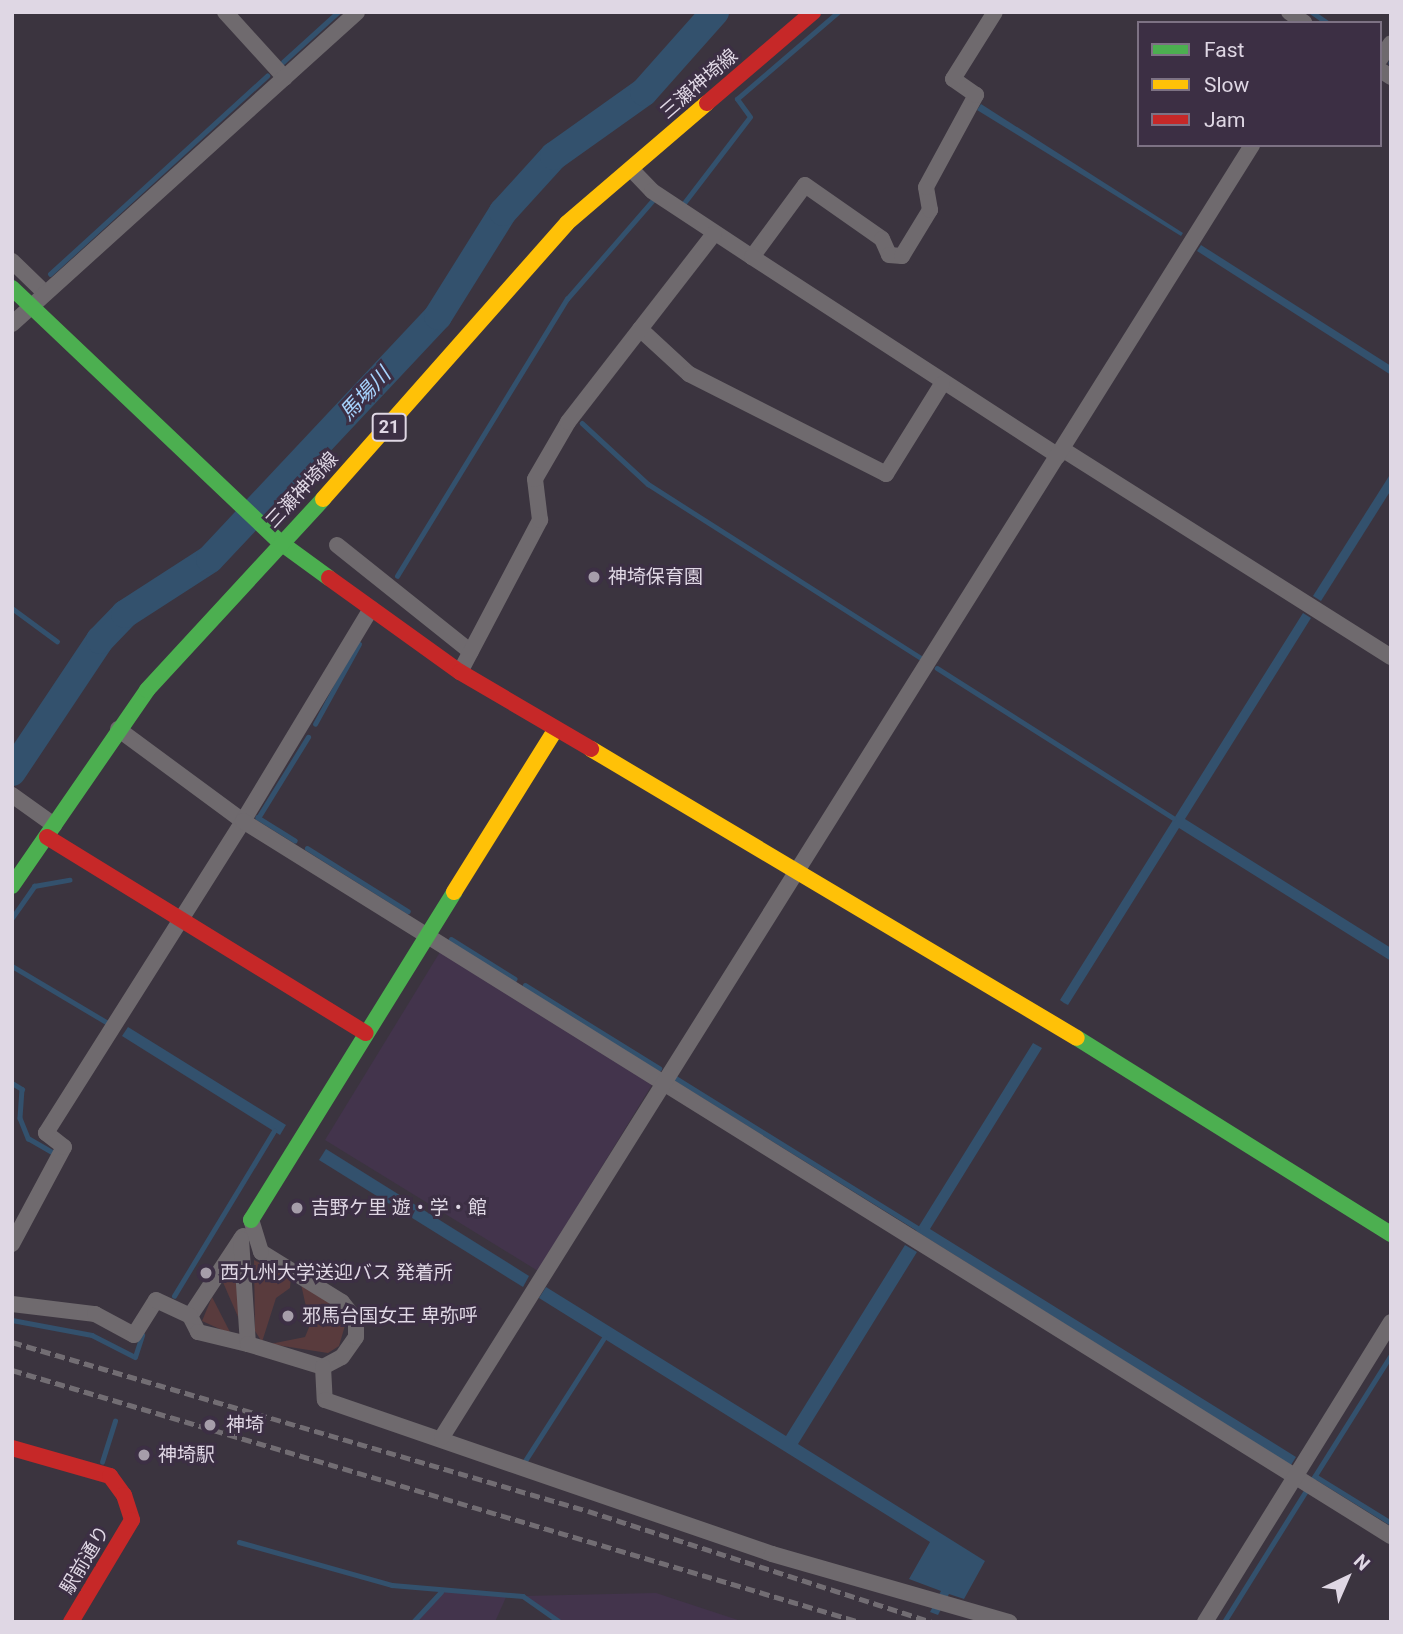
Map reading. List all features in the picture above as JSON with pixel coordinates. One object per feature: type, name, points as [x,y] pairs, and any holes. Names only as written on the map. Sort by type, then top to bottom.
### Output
[{"type":"street","points":[[225,12],[285,78]]},
{"type":"street","points":[[12,324],[357,12]]},
{"type":"street","name":"三瀬神埼線","points":[[12,886],[118,729],[196,632],[281,543],[567,223],[813,12]]},
{"type":"street","points":[[752,257],[805,185],[882,239],[889,256],[902,256],[930,210],[926,187],[976,95],[953,79],[995,12]]},
{"type":"street","points":[[442,1437],[661,1081],[1251,147]]},
{"type":"street","points":[[631,169],[714,234],[942,384],[1060,453],[1391,657]]},
{"type":"street","points":[[460,672],[540,520],[535,479],[568,422],[714,234]]},
{"type":"street","points":[[12,261],[45,293]]},
{"type":"street","points":[[12,288],[281,543],[460,672],[554,732],[795,870],[1391,1234]]},
{"type":"street","points":[[640,329],[689,374],[886,474],[942,384]]},
{"type":"street","points":[[337,545],[471,652]]},
{"type":"street","points":[[12,1244],[64,1147],[46,1133],[243,821],[371,609]]},
{"type":"street","points":[[118,729],[243,821],[1391,1536]]},
{"type":"street","points":[[190,1316],[554,732]]},
{"type":"street","points":[[13,796],[51,831],[181,920],[365,1033]]},
{"type":"street","points":[[12,1304],[95,1314],[134,1335],[156,1300],[190,1316],[198,1332],[323,1367],[342,1357],[356,1337],[356,1320],[342,1302],[261,1252],[251,1220]]},
{"type":"street","points":[[241,1238],[248,1344]]},
{"type":"street","points":[[1205,1622],[1305,1482],[1391,1322]]},
{"type":"street","points":[[323,1367],[325,1400],[902,1592],[1009,1622]]},
{"type":"street","name":"駅前通り","points":[[12,1448],[110,1476],[119,1482],[132,1520],[71,1622]]},
{"type":"shaded area","points":[[440,952],[653,1083],[538,1271],[325,1140]]},
{"type":"shaded area","points":[[238,1253],[242,1326],[222,1280]]},
{"type":"shaded area","points":[[254,1260],[291,1278],[290,1288],[276,1298],[262,1342],[255,1331]]},
{"type":"shaded area","points":[[301,1284],[337,1308],[346,1322],[339,1346],[328,1353],[270,1344],[305,1337],[310,1325]]},
{"type":"shaded area","points":[[212,1297],[231,1334],[202,1321]]},
{"type":"shaded area","points":[[441,1591],[507,1595],[495,1622],[413,1622]]},
{"type":"shaded area","points":[[656,1593],[744,1622],[560,1622],[523,1596]]},
{"type":"water","points":[[981,104],[1183,233],[1181,236],[977,110]]},
{"type":"water","points":[[1201,245],[1391,366],[1391,375],[1197,251]]},
{"type":"water","points":[[1391,473],[1391,490],[1321,601],[1313,596]]},
{"type":"water","points":[[1303,613],[1311,618],[1185,819],[1391,948],[1391,961],[1179,828],[1068,1005],[1064,1003],[1060,1000]]},
{"type":"water","points":[[128,1027],[286,1125],[280,1135],[122,1036]]},
{"type":"water","points":[[1033,1043],[1042,1048],[930,1229],[1296,1457],[1291,1465],[916,1231]]},
{"type":"water","points":[[326,1149],[529,1276],[523,1287],[319,1160]]},
{"type":"water","points":[[905,1245],[917,1252],[798,1444],[985,1561],[964,1599],[949,1594],[938,1615],[930,1612],[941,1591],[909,1579],[930,1542],[539,1298],[546,1287],[786,1436]]},
{"type":"waterway","points":[[283,62],[338,12]]},
{"type":"waterway","name":"馬場川","points":[[12,772],[100,640],[125,614],[210,559],[438,316],[503,212],[554,156],[644,92],[715,12]]},
{"type":"waterway","points":[[684,203],[750,117],[737,99],[838,12]]},
{"type":"waterway","points":[[1312,12],[1325,21]]},
{"type":"waterway","points":[[50,274],[267,76]]},
{"type":"waterway","points":[[397,576],[567,299],[654,199]]},
{"type":"waterway","points":[[582,423],[648,484],[920,657]]},
{"type":"waterway","points":[[12,608],[57,641]]},
{"type":"waterway","points":[[315,724],[359,644]]},
{"type":"waterway","points":[[937,668],[1173,818]]},
{"type":"waterway","points":[[295,841],[258,818],[308,737]]},
{"type":"waterway","points":[[307,848],[408,911]]},
{"type":"waterway","points":[[12,918],[34,886],[69,880]]},
{"type":"waterway","points":[[451,939],[515,979]]},
{"type":"waterway","points":[[12,966],[108,1023]]},
{"type":"waterway","points":[[525,985],[659,1068]]},
{"type":"waterway","points":[[674,1077],[918,1228]]},
{"type":"waterway","points":[[12,1083],[22,1089],[20,1118],[28,1138],[54,1153]]},
{"type":"waterway","points":[[174,1296],[274,1131]]},
{"type":"waterway","points":[[12,1320],[92,1335],[135,1357],[142,1335]]},
{"type":"waterway","points":[[523,1464],[604,1338]]},
{"type":"waterway","points":[[1311,1482],[1391,1355]]},
{"type":"waterway","points":[[102,1462],[115,1421]]},
{"type":"waterway","points":[[1315,1476],[1391,1523]]},
{"type":"waterway","points":[[1224,1622],[1307,1489]]},
{"type":"waterway","points":[[239,1542],[392,1585],[523,1596],[560,1622]]},
{"type":"waterway","points":[[413,1622],[441,1592]]},
{"type":"railway","points":[[12,1342],[588,1511],[931,1622]]},
{"type":"railway","points":[[12,1370],[860,1622]]},
{"type":"traffic: fast","points":[[12,288],[281,543],[329,578]]},
{"type":"traffic: fast","points":[[12,886],[147,690],[323,499]]},
{"type":"traffic: fast","points":[[251,1220],[454,892]]},
{"type":"traffic: fast","points":[[1077,1038],[1391,1234]]},
{"type":"traffic: slow","points":[[323,499],[567,223],[707,103]]},
{"type":"traffic: slow","points":[[454,892],[554,732]]},
{"type":"traffic: slow","points":[[591,749],[1077,1038]]},
{"type":"traffic: jam","points":[[707,103],[813,12]]},
{"type":"traffic: jam","points":[[329,578],[460,672],[591,749]]},
{"type":"traffic: jam","points":[[47,837],[365,1033]]},
{"type":"traffic: jam","points":[[12,1448],[110,1476],[124,1495],[132,1520],[71,1622]]},
{"type":"place","name":"神埼保育園","points":[[594,577]]},
{"type":"place","name":"吉野ケ里 遊・学・館","points":[[297,1208]]},
{"type":"place","name":"西九州大学送迎バス 発着所","points":[[206,1273]]},
{"type":"place","name":"邪馬台国女王 卑弥呼","points":[[288,1316]]},
{"type":"place","name":"神埼","points":[[210,1425]]},
{"type":"place","name":"神埼駅","points":[[144,1455]]}]
